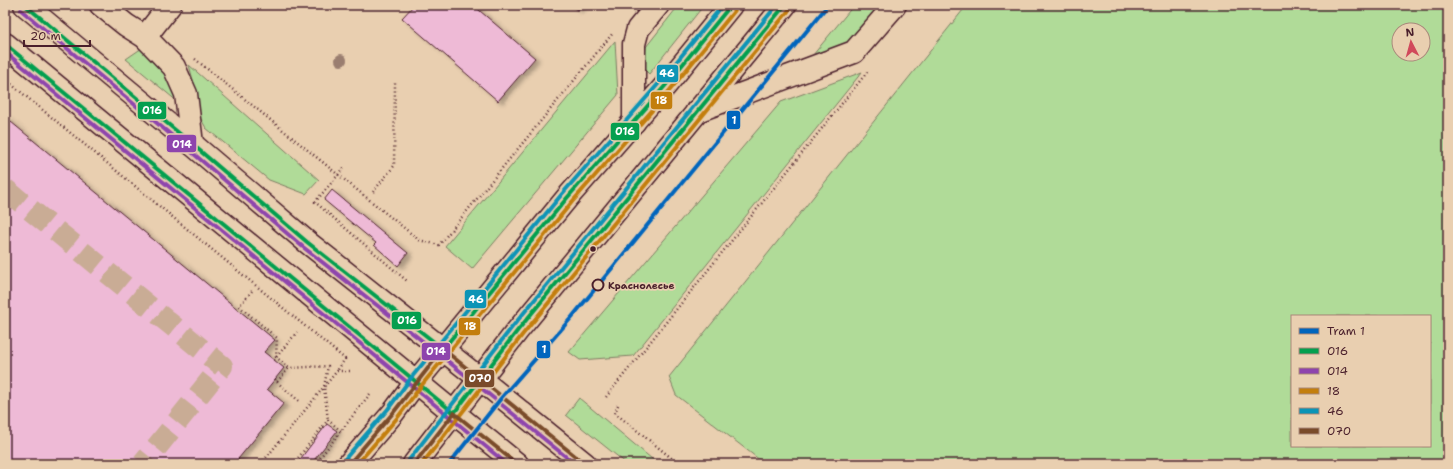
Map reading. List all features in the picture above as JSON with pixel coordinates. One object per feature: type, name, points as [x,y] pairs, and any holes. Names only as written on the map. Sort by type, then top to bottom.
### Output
[{"type":"main road","points":[[25,5],[307,242],[443,349],[584,464]]},
{"type":"main road","points":[[101,5],[126,25],[145,37],[174,67],[186,94],[192,144]]},
{"type":"main road","points":[[145,37],[170,5]]},
{"type":"main road","points":[[634,122],[634,44],[638,30],[658,5]]},
{"type":"main road","points":[[349,464],[393,413],[416,382],[567,198],[634,122],[731,5]]},
{"type":"main road","points":[[414,464],[518,330],[785,5]]},
{"type":"main road","points":[[697,111],[854,52],[894,5]]},
{"type":"main road","points":[[6,45],[517,464]]},
{"type":"path","points":[[191,55],[419,240],[439,245],[616,30]]},
{"type":"path","points":[[606,397],[871,67]]},
{"type":"path","points":[[5,79],[345,359],[261,464]]},
{"type":"path","points":[[373,192],[394,166],[395,83]]},
{"type":"path","points":[[344,168],[315,202],[408,281]]},
{"type":"path","points":[[252,291],[239,306],[277,338],[276,357]]},
{"type":"path","points":[[274,360],[297,332]]},
{"type":"path","points":[[276,357],[288,368],[328,366],[324,387],[328,420],[341,431]]},
{"type":"path","points":[[278,382],[288,368]]},
{"type":"path","points":[[337,370],[352,371]]},
{"type":"path","points":[[275,379],[299,401]]},
{"type":"path","points":[[315,464],[370,394]]},
{"type":"path","points":[[618,405],[615,413],[679,464]]},
{"type":"path","points":[[256,464],[296,463],[328,420]]},
{"type":"green space","points":[[679,5],[704,5],[649,74],[644,69],[646,47]]},
{"type":"green space","points":[[854,5],[885,5],[856,40],[808,61]]},
{"type":"green space","points":[[967,5],[1448,5],[1448,464],[765,464],[676,395],[669,377]]},
{"type":"green space","points":[[615,41],[618,95],[472,269],[445,246]]},
{"type":"green space","points":[[142,48],[168,68],[178,102],[126,59]]},
{"type":"green space","points":[[189,65],[319,180],[306,194],[269,180],[206,128],[197,112],[196,91]]},
{"type":"green space","points":[[862,72],[633,356],[580,360],[569,352],[781,102]]},
{"type":"green space","points":[[579,398],[658,464],[627,464],[566,415]]},
{"type":"building","points":[[414,5],[473,5],[535,58],[498,101],[402,18]]},
{"type":"building","points":[[571,5],[582,5],[578,10]]},
{"type":"building","points":[[5,117],[275,340],[264,352],[284,368],[267,389],[284,403],[234,464],[5,464]]},
{"type":"building","points":[[332,190],[408,253],[398,266],[374,245],[376,243],[324,200]]},
{"type":"building","points":[[327,424],[337,431],[311,464],[300,464],[298,462]]},
{"type":"tunnel","points":[[5,189],[222,366],[143,464]]},
{"type":"tram line","name":"1","points":[[449,464],[502,397],[572,317],[828,5]]},
{"type":"transit line","name":"016","points":[[25,5],[307,242],[443,349],[567,198],[665,86],[731,5]]},
{"type":"transit line","name":"46","points":[[344,460],[388,409],[411,378],[562,194],[660,82],[723,5]]},
{"type":"transit line","name":"46","points":[[409,460],[513,326],[777,5]]},
{"type":"transit line","name":"016","points":[[5,44],[454,413],[518,330],[785,5]]},
{"type":"transit line","name":"18","points":[[357,464],[398,417],[421,386],[572,202],[670,90],[736,9]]},
{"type":"transit line","name":"18","points":[[422,464],[523,334],[790,9]]},
{"type":"transit line","name":"014","points":[[21,10],[303,247],[575,464]]},
{"type":"transit line","name":"014","points":[[5,52],[507,464]]},
{"type":"transit line","name":"070","points":[[349,464],[393,413],[443,349],[585,464]]},
{"type":"transit line","name":"070","points":[[414,464],[454,413],[517,464]]},
{"type":"place","name":"Краснолесье","points":[[598,285]]}]
